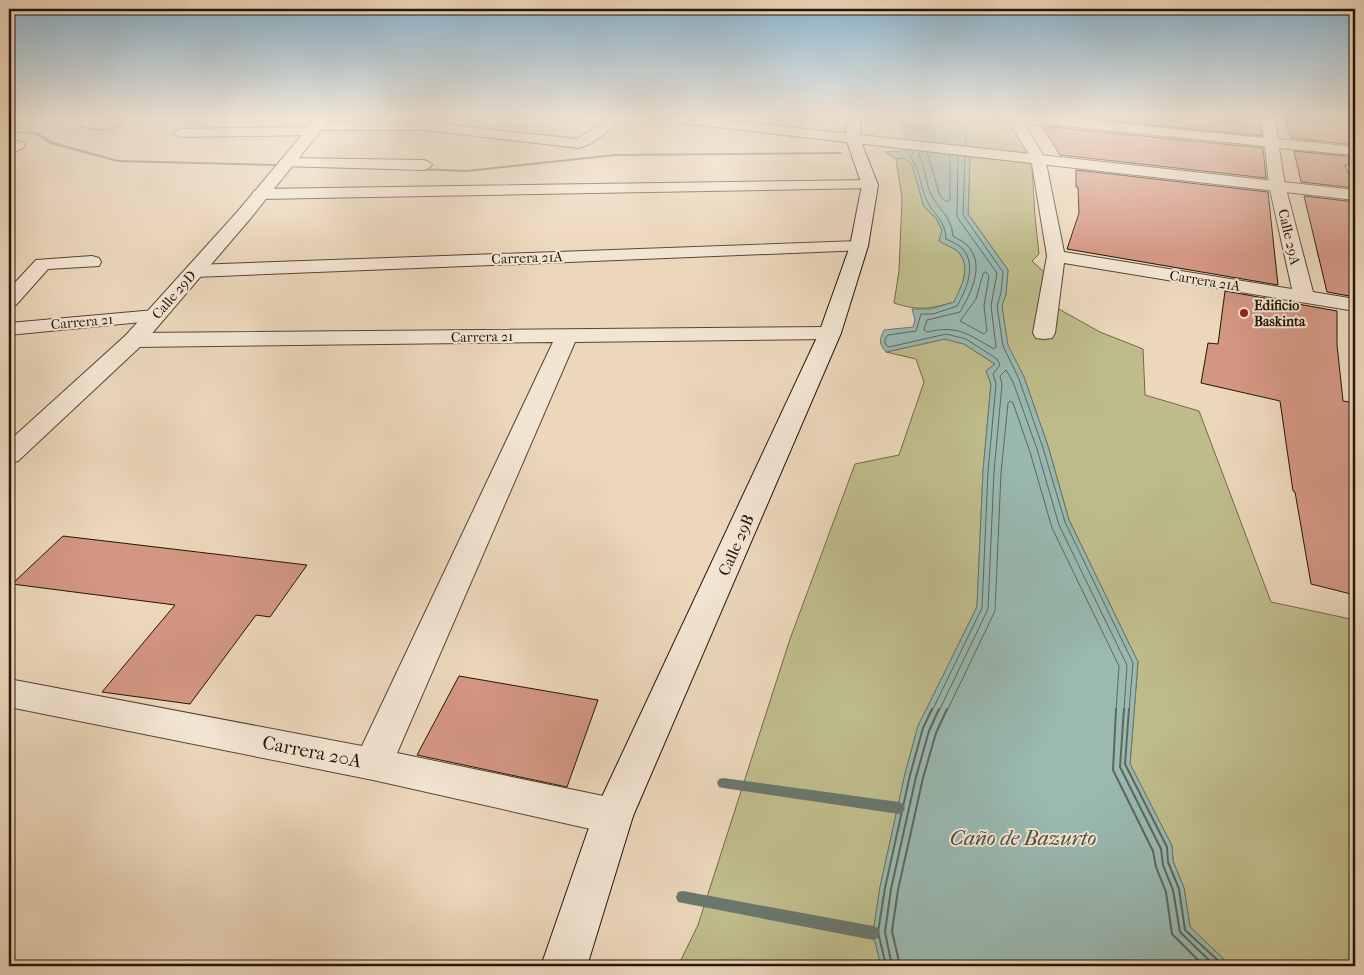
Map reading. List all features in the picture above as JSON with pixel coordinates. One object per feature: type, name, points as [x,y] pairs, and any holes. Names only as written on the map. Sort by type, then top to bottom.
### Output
[{"type":"street","name":"Calle 29D","points":[[9,455],[134,340],[286,164]]},
{"type":"street","points":[[309,164],[424,166]]},
{"type":"street","points":[[260,194],[870,185],[867,164]]},
{"type":"street","points":[[1033,164],[1056,256],[1044,333]]},
{"type":"street","points":[[1088,164],[1355,195]]},
{"type":"street","name":"Calle 29A","points":[[1274,164],[1277,185],[1304,297]]},
{"type":"street","name":"Calle 29B","points":[[564,966],[614,816],[830,333],[859,246],[870,185]]},
{"type":"street","name":"Carrera 21A","points":[[195,271],[859,246]]},
{"type":"street","name":"Carrera 21A","points":[[1056,256],[1355,305]]},
{"type":"street","points":[[9,301],[42,264],[92,262]]},
{"type":"street","name":"Carrera 21","points":[[9,330],[155,316]]},
{"type":"street","name":"Carrera 21","points":[[134,340],[830,333]]},
{"type":"street","points":[[373,764],[567,336]]},
{"type":"street","name":"Carrera 20A","points":[[9,693],[373,764],[614,816]]},
{"type":"shaded area","points":[[897,164],[910,164],[924,207],[936,218],[942,230],[940,241],[960,254],[965,266],[964,278],[954,302],[924,308],[894,303],[899,271],[902,199]]},
{"type":"shaded area","points":[[970,164],[1028,164],[1032,168],[1039,254],[1032,261],[1055,282],[1057,308],[1100,332],[1143,349],[1145,395],[1199,411],[1271,602],[1355,620],[1355,966],[1231,966],[1190,927],[1184,888],[1173,861],[1172,846],[1130,764],[1138,662],[1069,520],[1048,446],[1024,377],[1007,345],[1002,306],[1006,294],[1008,270],[968,214]]},
{"type":"shaded area","points":[[945,339],[964,344],[995,364],[986,371],[991,384],[983,471],[977,607],[918,726],[905,774],[880,887],[873,933],[881,966],[678,966],[698,925],[790,639],[855,464],[899,455],[924,382],[916,359],[886,352]]},
{"type":"water","name":"Caño de Bazurto","points":[[910,164],[970,164],[968,214],[1008,270],[1006,294],[1002,306],[1008,345],[1024,377],[1048,446],[1069,520],[1138,662],[1130,764],[1172,846],[1173,861],[1184,888],[1190,927],[1231,966],[881,966],[873,933],[880,887],[905,774],[918,726],[977,607],[983,471],[991,384],[986,371],[995,364],[964,344],[945,339],[886,352],[882,347],[881,339],[884,330],[913,327],[915,320],[912,309],[931,309],[954,302],[965,272],[965,266],[960,254],[939,241],[942,230],[936,218],[924,207]]},
{"type":"building","points":[[1136,164],[1265,164],[1266,178]]},
{"type":"building","points":[[1297,164],[1355,164],[1355,166],[1345,165],[1355,188],[1301,182]]},
{"type":"building","points":[[1076,170],[1268,192],[1278,285],[1067,249],[1079,213]]},
{"type":"building","points":[[1304,196],[1355,202],[1355,297],[1327,292]]},
{"type":"building","points":[[1225,291],[1337,311],[1337,345],[1343,401],[1355,403],[1355,595],[1311,584],[1295,492],[1293,491],[1280,401],[1201,383],[1208,343],[1218,344]]},
{"type":"building","points":[[63,536],[307,565],[270,617],[256,615],[190,704],[102,692],[175,605],[12,584]]},
{"type":"building","points":[[459,676],[598,700],[567,787],[417,755]]},
{"type":"waterway","points":[[216,164],[275,165]]},
{"type":"waterway","points":[[415,169],[467,171],[536,164]]},
{"type":"waterway","points":[[723,783],[899,808]]},
{"type":"waterway","points":[[683,897],[873,933]]},
{"type":"place","name":"Edificio Baskinta","points":[[1244,313]]}]
